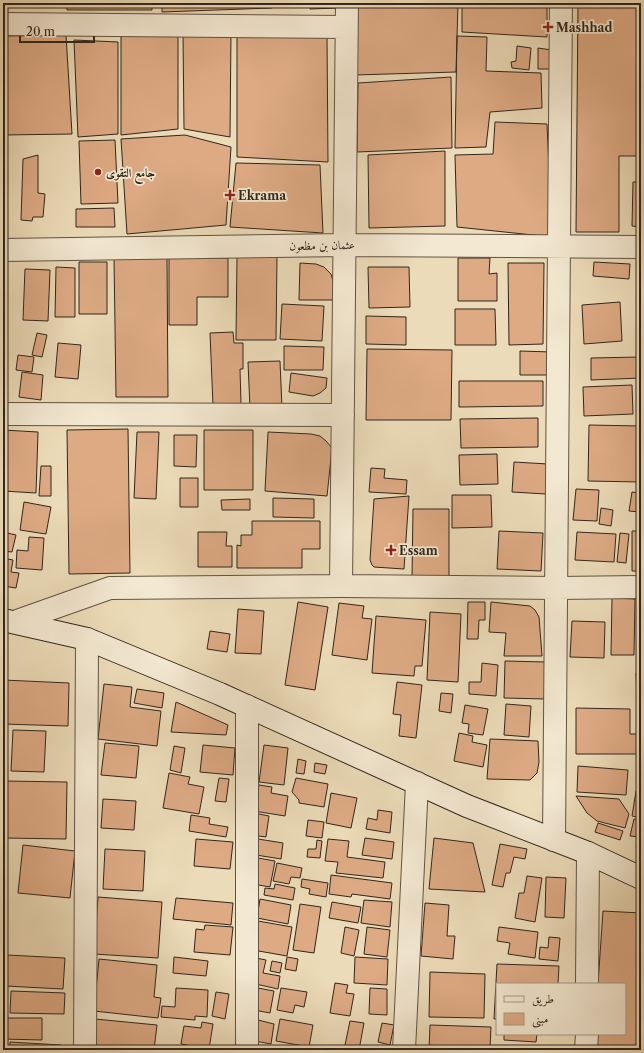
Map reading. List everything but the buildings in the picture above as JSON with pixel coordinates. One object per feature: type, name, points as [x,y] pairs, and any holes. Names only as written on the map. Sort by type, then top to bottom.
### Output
[{"type":"street","points":[[342,586],[347,3]]},
{"type":"street","points":[[554,840],[561,3]]},
{"type":"street","points":[[3,24],[346,27]]},
{"type":"street","name":"عثمان بن مظعون","points":[[3,250],[345,245],[641,247]]},
{"type":"street","points":[[3,414],[343,415]]},
{"type":"street","points":[[8,621],[110,588],[342,586],[557,588],[641,587]]},
{"type":"street","points":[[8,621],[86,639],[220,694],[467,806],[588,853],[641,878]]},
{"type":"street","points":[[85,1050],[86,639]]},
{"type":"street","points":[[247,706],[247,1050]]},
{"type":"street","points":[[404,1050],[417,783]]},
{"type":"street","points":[[587,983],[588,853]]},
{"type":"street","points":[[586,1050],[587,1035]]},
{"type":"place","name":"Mashhad","points":[[548,27]]},
{"type":"place","name":"جامع التقوى","points":[[98,172]]},
{"type":"place","name":"Ekrama","points":[[230,195]]},
{"type":"place","name":"Essam","points":[[391,550]]}]
